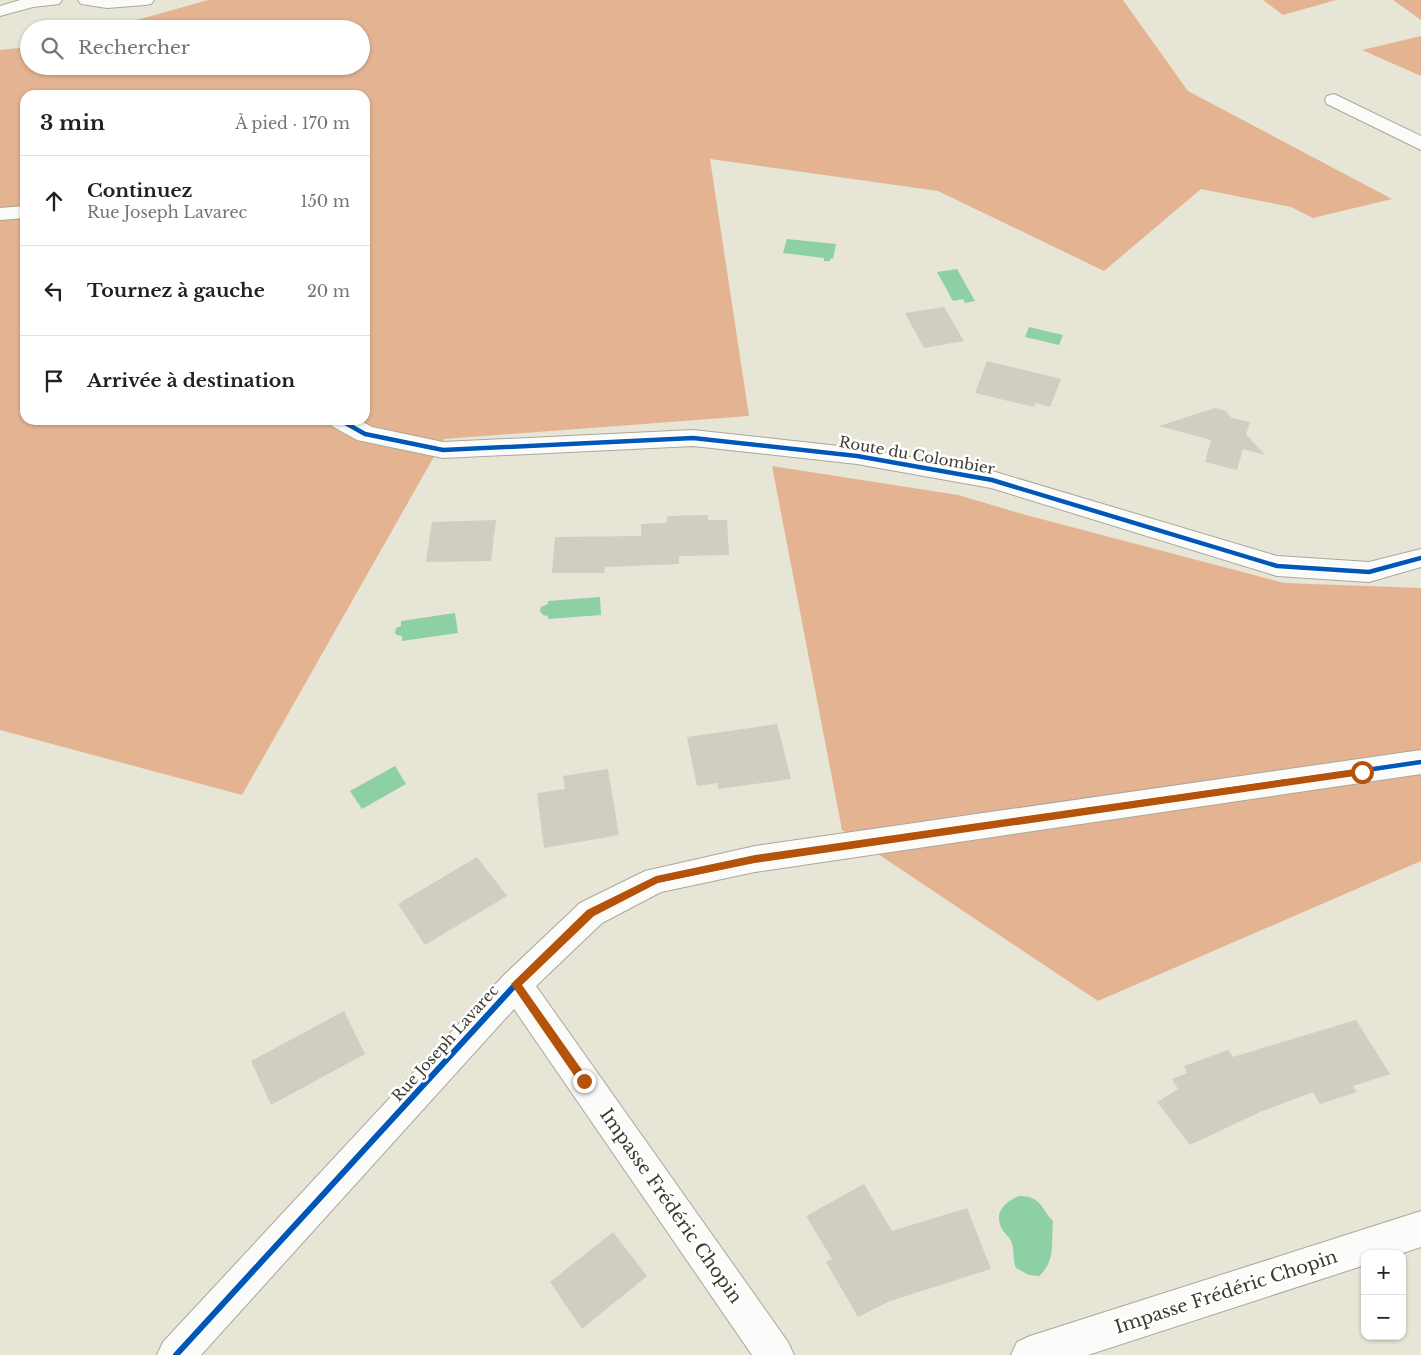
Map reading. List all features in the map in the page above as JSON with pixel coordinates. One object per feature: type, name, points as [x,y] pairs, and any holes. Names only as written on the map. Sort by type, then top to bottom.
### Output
[{"type":"street","points":[[0,11],[32,2],[53,0]]},
{"type":"street","points":[[87,0],[107,3],[145,0]]},
{"type":"street","points":[[1334,100],[1421,144]]},
{"type":"street","points":[[0,214],[20,212]]},
{"type":"street","name":"Route du Colombier","points":[[349,425],[365,434],[444,450],[693,438],[857,456],[992,480],[1277,566],[1369,572],[1421,558]]},
{"type":"street","name":"Rue Joseph Lavarec","points":[[176,1355],[516,984],[590,913],[656,880],[755,859],[1421,762]]},
{"type":"street","name":"Impasse Frédéric Chopin","points":[[516,984],[775,1355]]},
{"type":"street","name":"Impasse Frédéric Chopin","points":[[1030,1355],[1421,1229]]},
{"type":"shaded area","points":[[208,0],[1123,0],[1188,91],[1392,199],[1313,218],[1291,207],[1201,189],[1104,271],[938,191],[710,159],[749,416],[444,439],[242,795],[0,730],[0,50],[20,48],[20,75],[370,75],[370,20],[137,20]]},
{"type":"shaded area","points":[[1263,0],[1336,0],[1283,15]]},
{"type":"shaded area","points":[[1393,0],[1421,0],[1421,20]]},
{"type":"shaded area","points":[[1421,36],[1421,76],[1362,50]]},
{"type":"shaded area","points":[[787,239],[836,244],[833,259],[824,261],[824,258],[783,253]]},
{"type":"shaded area","points":[[957,269],[975,301],[965,303],[963,299],[953,301],[937,272]]},
{"type":"shaded area","points":[[1029,327],[1063,335],[1059,345],[1025,337]]},
{"type":"shaded area","points":[[772,466],[958,495],[1026,515],[1284,583],[1421,588],[1421,861],[1098,1001],[842,830]]},
{"type":"shaded area","points":[[600,597],[601,615],[548,619],[548,616],[543,615],[540,611],[541,607],[548,604],[548,601]]},
{"type":"shaded area","points":[[455,613],[458,633],[402,641],[402,636],[395,633],[396,628],[401,626],[401,621]]},
{"type":"shaded area","points":[[395,766],[406,784],[362,809],[350,791]]},
{"type":"shaded area","points":[[1019,1196],[1026,1196],[1036,1200],[1053,1221],[1050,1258],[1039,1276],[1029,1275],[1016,1268],[1012,1244],[1000,1223],[999,1218],[1002,1208],[1009,1201]]},
{"type":"building","points":[[944,307],[964,341],[924,348],[905,313]]},
{"type":"building","points":[[987,361],[1061,379],[1050,407],[1036,403],[1034,407],[975,393]]},
{"type":"building","points":[[1215,408],[1225,411],[1232,418],[1250,422],[1246,434],[1265,455],[1243,449],[1237,470],[1205,462],[1211,440],[1159,426]]},
{"type":"building","points":[[708,515],[708,520],[727,520],[729,555],[679,556],[679,564],[605,567],[604,573],[552,573],[555,537],[641,536],[641,524],[667,523],[667,516]]},
{"type":"building","points":[[496,520],[491,561],[426,562],[432,522]]},
{"type":"building","points":[[777,724],[791,779],[718,789],[718,783],[697,786],[687,737]]},
{"type":"building","points":[[608,769],[619,835],[544,848],[537,793],[565,789],[563,776]]},
{"type":"building","points":[[477,857],[507,896],[425,945],[398,904]]},
{"type":"building","points":[[344,1011],[365,1054],[271,1105],[251,1061]]},
{"type":"building","points":[[1356,1020],[1390,1074],[1353,1086],[1357,1092],[1320,1104],[1313,1092],[1260,1112],[1190,1145],[1157,1102],[1178,1089],[1172,1079],[1187,1073],[1184,1066],[1228,1050],[1233,1057]]},
{"type":"building","points":[[864,1184],[892,1231],[967,1208],[991,1269],[890,1301],[858,1317],[826,1262],[832,1259],[806,1216]]},
{"type":"building","points":[[613,1232],[647,1276],[582,1329],[550,1282]]},
{"type":"cycle path","points":[[349,425],[365,434],[443,450],[693,438],[857,456],[992,480],[1277,566],[1369,572],[1421,558]]},
{"type":"cycle path","points":[[176,1355],[516,984],[591,913],[656,880],[755,859],[1421,762]]},
{"type":"route","points":[[584,1081],[516,984],[590,913],[656,880],[755,859],[1362,772]]}]
